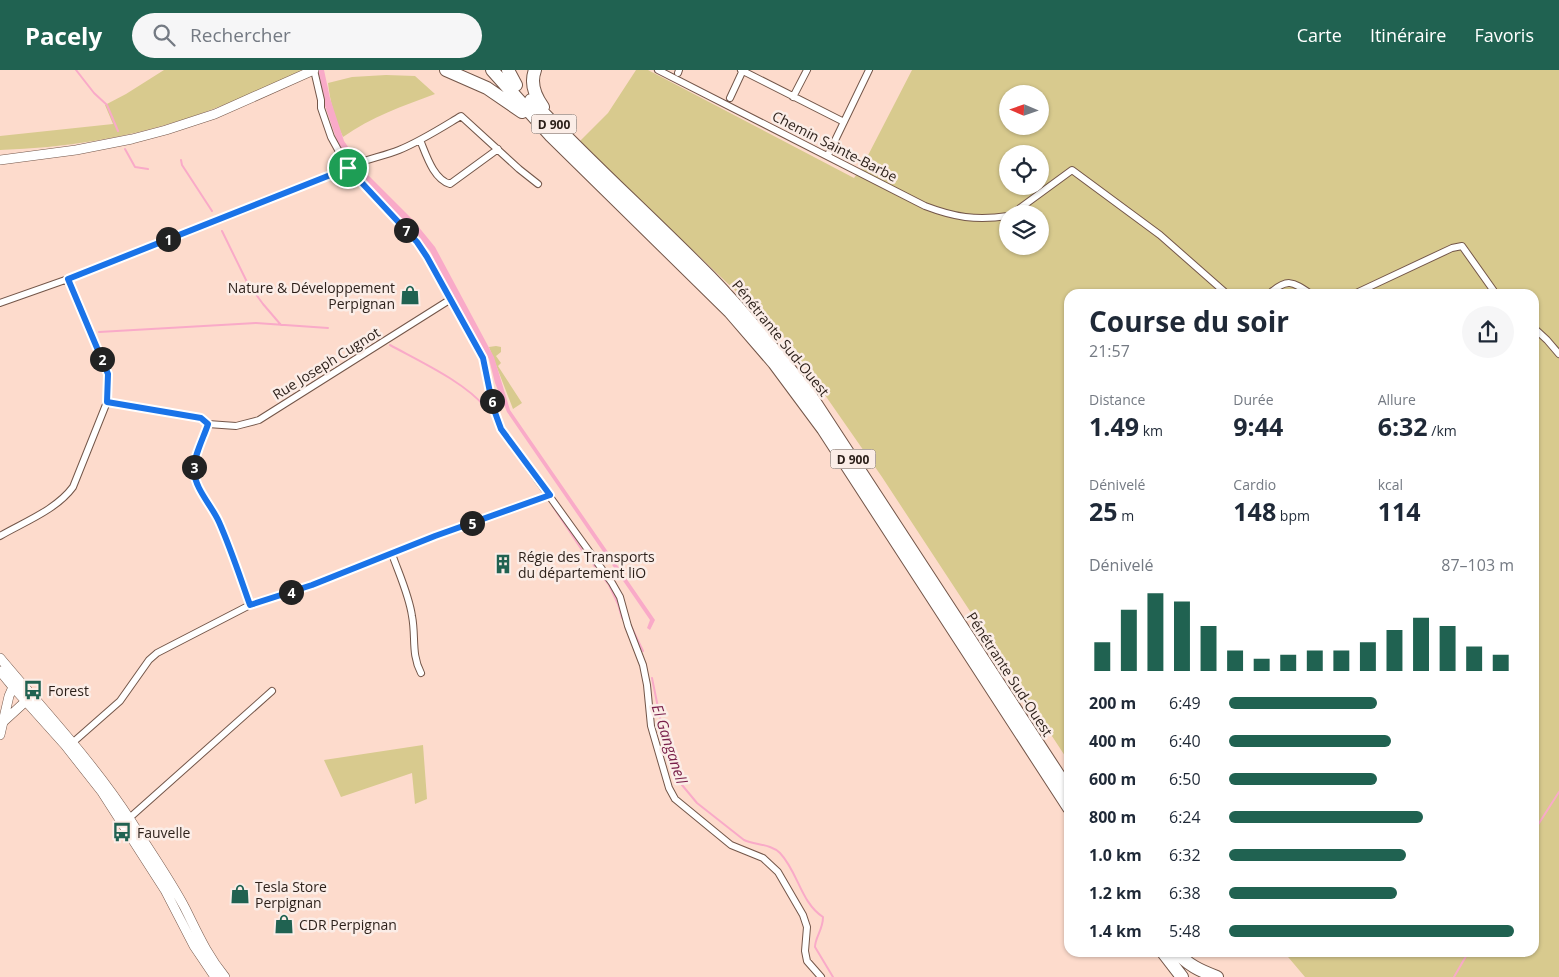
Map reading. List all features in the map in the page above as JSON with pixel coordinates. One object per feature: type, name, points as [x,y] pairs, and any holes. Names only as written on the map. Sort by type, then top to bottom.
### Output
[{"type":"highway","points":[[446,70],[469,79],[500,96],[551,136]]},
{"type":"highway","name":"D 900","points":[[492,70],[551,136],[730,312],[774,362],[812,414],[1064,800]]},
{"type":"highway","name":"Pénétrante Sud-Ouest","points":[[503,70],[571,141],[711,278],[772,346],[809,393],[1064,783]]},
{"type":"highway","points":[[508,70],[516,85]]},
{"type":"highway","points":[[536,70],[533,76],[533,84],[536,95],[571,141]]},
{"type":"highway","points":[[1165,957],[1175,977]]},
{"type":"highway","points":[[1167,957],[1182,977]]},
{"type":"highway","points":[[1176,957],[1189,977]]},
{"type":"highway","points":[[1181,957],[1196,968],[1216,977]]},
{"type":"main road","points":[[0,160],[76,150],[132,140],[157,133],[215,114],[314,70]]},
{"type":"main road","points":[[0,658],[26,701],[70,745]]},
{"type":"main road","points":[[0,671],[17,685],[70,745],[126,821],[181,901],[205,951],[225,977]]},
{"type":"main road","points":[[0,735],[9,696],[17,685]]},
{"type":"main road","points":[[3,722],[26,701]]},
{"type":"main road","points":[[126,821],[194,946],[216,977]]},
{"type":"street","points":[[314,70],[321,100],[320,107],[328,130],[349,167],[417,242],[483,358],[493,407],[501,429],[550,495],[620,597],[628,626],[643,665],[651,726],[669,788],[675,799],[731,845],[764,858],[778,872],[803,916],[807,927],[805,951],[807,961],[821,977]]},
{"type":"street","name":"Chemin Sainte-Barbe","points":[[658,70],[925,206],[950,215],[968,218],[999,217]]},
{"type":"street","points":[[730,98],[742,70],[844,122]]},
{"type":"street","points":[[794,97],[807,70]]},
{"type":"street","points":[[828,155],[869,70]]},
{"type":"street","points":[[0,303],[68,279],[362,161],[400,150],[439,131],[461,116],[538,184]]},
{"type":"street","points":[[420,140],[436,173],[446,183],[450,184],[498,150]]},
{"type":"street","points":[[1024,205],[1072,170],[1160,235],[1221,289]]},
{"type":"street","points":[[1365,289],[1452,248],[1462,246],[1492,289]]},
{"type":"street","points":[[0,536],[54,506],[66,497],[73,487],[107,402],[108,374],[68,279]]},
{"type":"street","points":[[1274,289],[1280,284],[1287,282],[1296,283],[1304,289]]},
{"type":"street","name":"Rue Joseph Cugnot","points":[[107,402],[201,418],[208,424],[236,426],[259,420],[450,299]]},
{"type":"street","points":[[1539,333],[1559,354]]},
{"type":"street","points":[[208,424],[194,462],[194,472],[197,484],[218,520],[232,552],[250,605]]},
{"type":"street","points":[[70,745],[120,701],[149,660],[157,653],[250,605],[312,585],[550,495]]},
{"type":"street","points":[[392,554],[404,586],[412,616],[415,661],[421,673]]},
{"type":"street","points":[[126,821],[272,691]]},
{"type":"shaded area","points":[[164,70],[302,70],[231,102],[165,125],[95,141],[48,147],[0,150],[0,136],[113,124],[105,105]]},
{"type":"shaded area","points":[[317,70],[324,70],[330,98],[344,141],[365,172],[413,220],[435,247],[494,357],[510,410],[655,620],[650,630],[647,628],[650,620],[507,412],[495,383],[489,359],[450,291],[430,251],[408,225],[360,177],[338,144],[323,100]]},
{"type":"shaded area","points":[[636,70],[648,70],[854,178],[862,167],[912,70],[1559,70],[1559,977],[1305,977],[1288,957],[1539,957],[1539,289],[1064,289],[1064,754],[882,477],[786,339],[579,142],[608,113]]},
{"type":"shaded area","points":[[415,76],[435,94],[376,118],[343,137],[333,111],[328,83],[352,77]]},
{"type":"shaded area","points":[[489,347],[501,347],[501,352],[496,356],[501,363],[498,366],[522,403],[513,409]]},
{"type":"shaded area","points":[[423,745],[427,799],[415,804],[412,773],[341,797],[324,760]]},
{"type":"waterway","points":[[76,70],[94,93],[107,105],[118,131]]},
{"type":"waterway","points":[[125,149],[135,167],[148,169]]},
{"type":"waterway","points":[[181,160],[182,165],[212,211]]},
{"type":"waterway","points":[[222,231],[247,282],[281,325]]},
{"type":"waterway","points":[[99,332],[256,323],[328,328]]},
{"type":"waterway","points":[[390,345],[454,381],[477,398],[486,408]]},
{"type":"waterway","points":[[552,505],[582,550],[609,585],[622,618]]},
{"type":"waterway","points":[[630,624],[643,651]]},
{"type":"waterway","name":"El Ganganell","points":[[652,678],[662,727],[682,785],[697,803],[744,840],[768,846],[780,853],[791,869],[804,896],[823,917],[815,947],[833,977]]},
{"type":"waterway","points":[[1539,823],[1559,792]]},
{"type":"waterway","points":[[1454,977],[1466,957]]},
{"type":"place","name":"Nature & Développement Perpignan","points":[[410,295]]},
{"type":"place","name":"Régie des Transports du département liO","points":[[503,564]]},
{"type":"place","name":"Forest","points":[[33,690]]},
{"type":"place","name":"Fauvelle","points":[[122,832]]},
{"type":"place","name":"Tesla Store Perpignan","points":[[240,894]]},
{"type":"place","name":"CDR Perpignan","points":[[284,924]]},
{"type":"route","points":[[348,168],[417,242],[427,257],[483,358],[493,407],[501,429],[550,495],[435,536],[312,585],[250,605],[232,552],[218,520],[197,484],[194,472],[194,462],[208,424],[201,418],[107,402],[108,374],[68,279],[348,168]]}]
